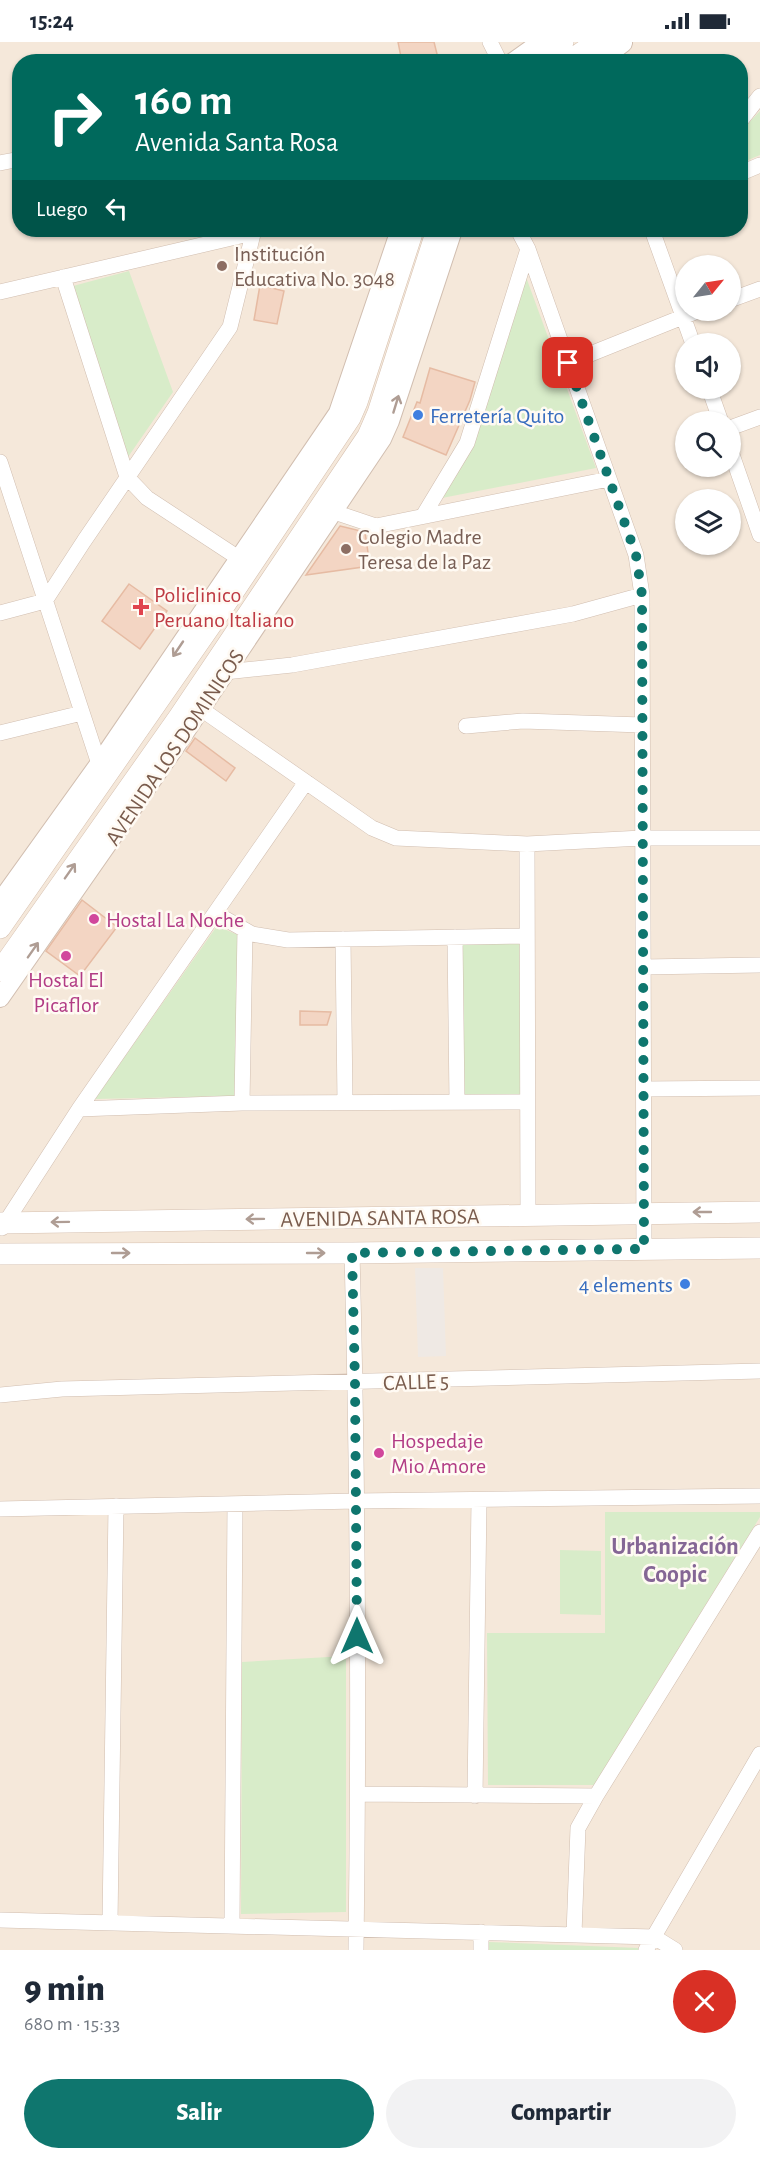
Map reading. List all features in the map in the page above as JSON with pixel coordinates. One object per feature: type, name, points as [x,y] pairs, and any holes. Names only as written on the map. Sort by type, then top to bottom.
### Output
[{"type":"main road","points":[[546,54],[563,42]]},
{"type":"main road","points":[[592,54],[610,48]]},
{"type":"main road","name":"AVENIDA LOS DOMINICOS","points":[[0,928],[224,606],[350,418],[411,237]]},
{"type":"main road","name":"AVENIDA LOS DOMINICOS","points":[[0,971],[179,717],[368,436],[404,336],[435,237]]},
{"type":"main road","points":[[404,336],[406,372]]},
{"type":"main road","points":[[195,623],[224,606]]},
{"type":"main road","points":[[173,750],[179,717]]},
{"type":"main road","name":"AVENIDA SANTA ROSA","points":[[2,1225],[760,1212]]},
{"type":"main road","name":"AVENIDA SANTA ROSA","points":[[0,1254],[760,1248]]},
{"type":"street","points":[[524,54],[541,42]]},
{"type":"street","points":[[748,111],[760,96]]},
{"type":"street","points":[[0,292],[229,237]]},
{"type":"street","points":[[0,613],[45,601],[230,327],[252,237]]},
{"type":"street","points":[[0,902],[99,764],[333,421],[342,405],[398,237]]},
{"type":"street","name":"AVENIDA LOS DOMINICOS","points":[[0,998],[173,750],[382,439],[451,237]]},
{"type":"street","points":[[522,237],[528,249],[636,555],[642,595],[644,1249]]},
{"type":"street","points":[[655,237],[675,292]]},
{"type":"street","points":[[423,516],[467,443],[528,249]]},
{"type":"street","points":[[63,277],[127,477],[147,498],[240,559]]},
{"type":"street","points":[[741,296],[760,289]]},
{"type":"street","points":[[568,363],[675,320]]},
{"type":"street","points":[[741,424],[760,417]]},
{"type":"street","points":[[0,462],[99,764]]},
{"type":"street","points":[[740,477],[760,535]]},
{"type":"street","points":[[334,512],[376,526],[609,479]]},
{"type":"street","points":[[225,672],[292,665],[573,614],[642,595]]},
{"type":"street","points":[[201,709],[372,828],[396,838],[527,844],[642,838],[760,838]]},
{"type":"street","points":[[0,733],[82,713]]},
{"type":"street","points":[[466,726],[523,721],[642,725]]},
{"type":"street","points":[[2,1225],[306,782]]},
{"type":"street","points":[[527,844],[528,1215]]},
{"type":"street","points":[[215,913],[252,934],[288,940],[527,936]]},
{"type":"street","points":[[242,1102],[245,930]]},
{"type":"street","points":[[455,938],[457,1102]]},
{"type":"street","points":[[342,939],[345,1102]]},
{"type":"street","points":[[644,967],[760,965]]},
{"type":"street","points":[[645,1089],[760,1088]]},
{"type":"street","points":[[80,1109],[242,1102],[527,1102]]},
{"type":"street","points":[[352,1253],[357,1501],[356,1950]]},
{"type":"street","name":"CALLE 5","points":[[0,1395],[62,1389],[760,1371]]},
{"type":"street","points":[[0,1509],[357,1501],[760,1496]]},
{"type":"street","points":[[474,1796],[479,1500]]},
{"type":"street","points":[[232,1925],[235,1504]]},
{"type":"street","points":[[110,1922],[116,1506]]},
{"type":"street","points":[[574,1934],[578,1828],[760,1532]]},
{"type":"street","points":[[650,1943],[760,1754]]},
{"type":"street","points":[[358,1794],[596,1796]]},
{"type":"street","points":[[0,1920],[574,1934],[650,1943],[675,1950]]},
{"type":"street","points":[[481,1932],[481,1950]]},
{"type":"shaded area","points":[[0,42],[760,42],[760,1950],[0,1950]]},
{"type":"shaded area","points":[[415,1268],[443,1268],[446,1356],[418,1357]]},
{"type":"green space","points":[[760,111],[760,155],[748,160],[748,124]]},
{"type":"green space","points":[[129,271],[173,392],[128,457],[73,286]]},
{"type":"green space","points":[[526,277],[596,468],[442,498]]},
{"type":"green space","points":[[217,926],[238,935],[235,1096],[95,1099]]},
{"type":"green space","points":[[521,943],[520,1096],[463,1096],[462,944]]},
{"type":"green space","points":[[605,1512],[760,1512],[760,1517],[594,1785],[488,1785],[487,1633],[605,1633]]},
{"type":"green space","points":[[560,1550],[601,1551],[601,1615],[560,1614]]},
{"type":"green space","points":[[346,1656],[346,1912],[241,1914],[242,1662]]},
{"type":"green space","points":[[488,1942],[639,1948],[638,1950],[488,1950]]},
{"type":"building","points":[[398,42],[434,42],[437,54],[400,54]]},
{"type":"building","points":[[260,285],[284,291],[277,324],[254,320]]},
{"type":"building","points":[[430,368],[475,382],[470,400],[446,455],[403,437],[417,402],[420,403]]},
{"type":"building","name":"Colegio Madre Teresa de la Paz","points":[[340,526],[365,532],[370,566],[306,575]]},
{"type":"building","points":[[129,584],[167,611],[140,649],[102,621]]},
{"type":"building","points":[[195,738],[235,768],[226,781],[186,751]]},
{"type":"building","points":[[82,900],[117,927],[80,976],[46,951]]},
{"type":"building","points":[[300,1011],[331,1012],[327,1025],[300,1025]]},
{"type":"place","name":"Institución Educativa No. 3048","points":[[222,266]]},
{"type":"place","name":"Ferretería Quito","points":[[418,415]]},
{"type":"place","name":"Colegio Madre Teresa de la Paz","points":[[346,549]]},
{"type":"place","name":"Policlinico Peruano Italiano","points":[[141,607]]},
{"type":"place","name":"Hostal La Noche","points":[[94,919]]},
{"type":"place","name":"Hostal El Picaflor","points":[[66,956]]},
{"type":"place","name":"4 elements","points":[[685,1284]]},
{"type":"place","name":"Hospedaje Mio Amore","points":[[379,1453]]},
{"type":"district","name":"Urbanización Coopic","points":[[675,1560]]},
{"type":"route","points":[[357,1636],[352,1253],[644,1249],[642,595],[636,555],[568,363]]}]
